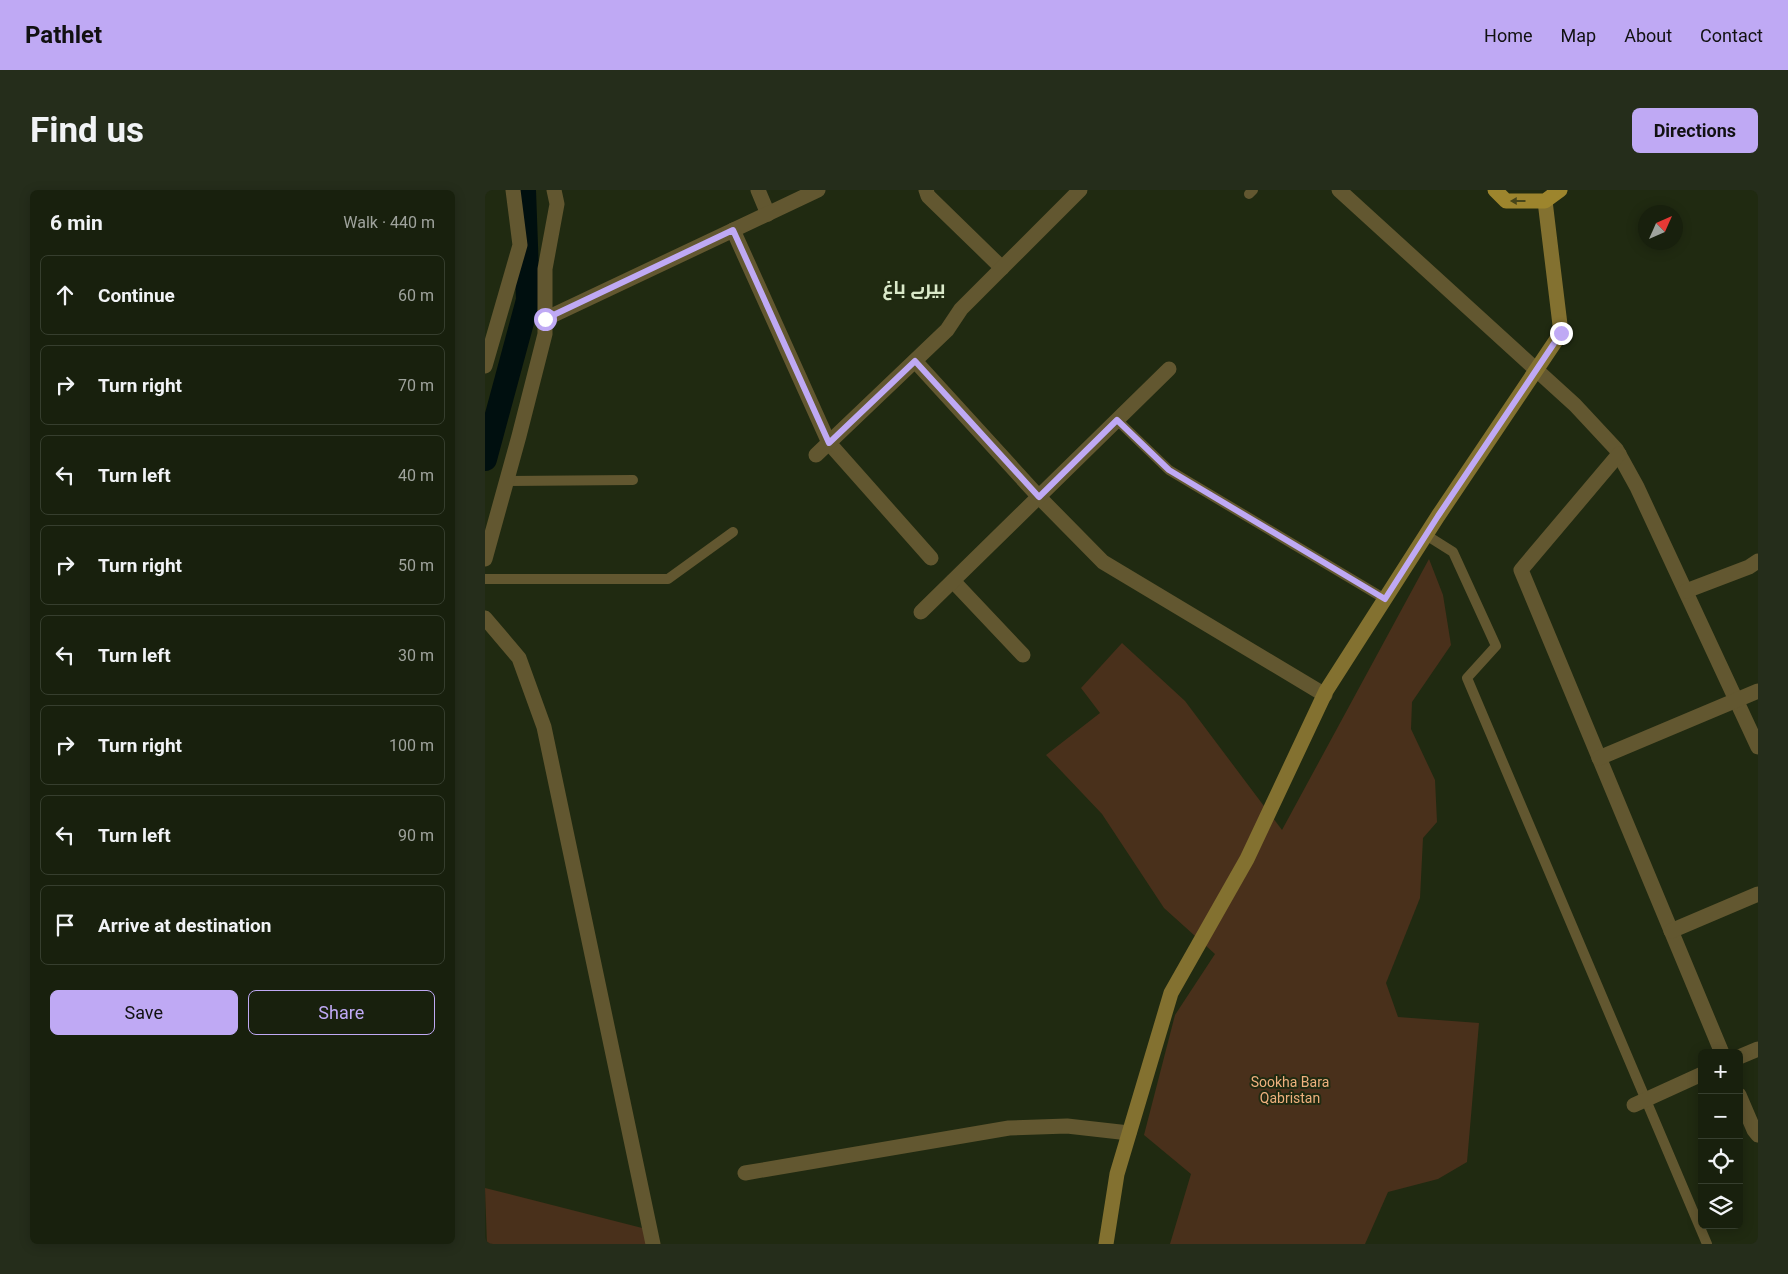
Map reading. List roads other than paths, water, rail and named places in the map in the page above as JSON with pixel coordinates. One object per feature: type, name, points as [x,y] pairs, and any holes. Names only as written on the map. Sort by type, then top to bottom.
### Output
[{"type":"main road","points":[[1495,190],[1506,201],[1544,195],[1559,190]]},
{"type":"main road","points":[[1106,1244],[1117,1174],[1171,993],[1247,859],[1325,695],[1426,535],[1561,333],[1544,195]]},
{"type":"street","points":[[485,366],[520,245],[513,190]]},
{"type":"street","points":[[485,559],[545,334],[545,269],[557,204],[554,190]]},
{"type":"street","points":[[758,190],[768,214]]},
{"type":"street","points":[[545,319],[818,190]]},
{"type":"street","points":[[926,190],[928,196],[1002,268]]},
{"type":"street","points":[[817,455],[947,330],[961,309],[1080,190]]},
{"type":"street","points":[[1339,190],[1575,404],[1619,454],[1637,487],[1758,747]]},
{"type":"street","points":[[733,230],[829,443],[931,558]]},
{"type":"street","points":[[915,361],[1039,497],[1103,562],[1325,695]]},
{"type":"street","points":[[921,612],[1169,370]]},
{"type":"street","points":[[1619,454],[1521,570],[1720,1049]]},
{"type":"street","points":[[1686,591],[1749,567],[1758,561]]},
{"type":"street","points":[[953,581],[1023,655]]},
{"type":"street","points":[[485,618],[519,658],[544,727],[653,1244]]},
{"type":"street","points":[[1599,758],[1758,691]]},
{"type":"street","points":[[1671,930],[1758,894]]},
{"type":"street","points":[[1743,1055],[1758,1049]]},
{"type":"street","points":[[1640,1102],[1698,1076]]},
{"type":"street","points":[[1743,1104],[1758,1135]]},
{"type":"street","points":[[745,1173],[1009,1128],[1067,1126],[1129,1133]]},
{"type":"lane","points":[[1117,420],[1169,470],[1385,599]]},
{"type":"lane","points":[[507,481],[633,480]]},
{"type":"lane","points":[[485,579],[668,579],[733,532]]},
{"type":"lane","points":[[1426,535],[1453,552],[1496,646],[1467,678],[1640,1102],[1707,1244]]},
{"type":"waterway","points":[[485,459],[528,300],[524,190]]},
{"type":"district","name":"بیرے باغ","points":[[914,287]]},
{"type":"park label","name":"Sookha Bara Qabristan","points":[[1290,1090]]}]
